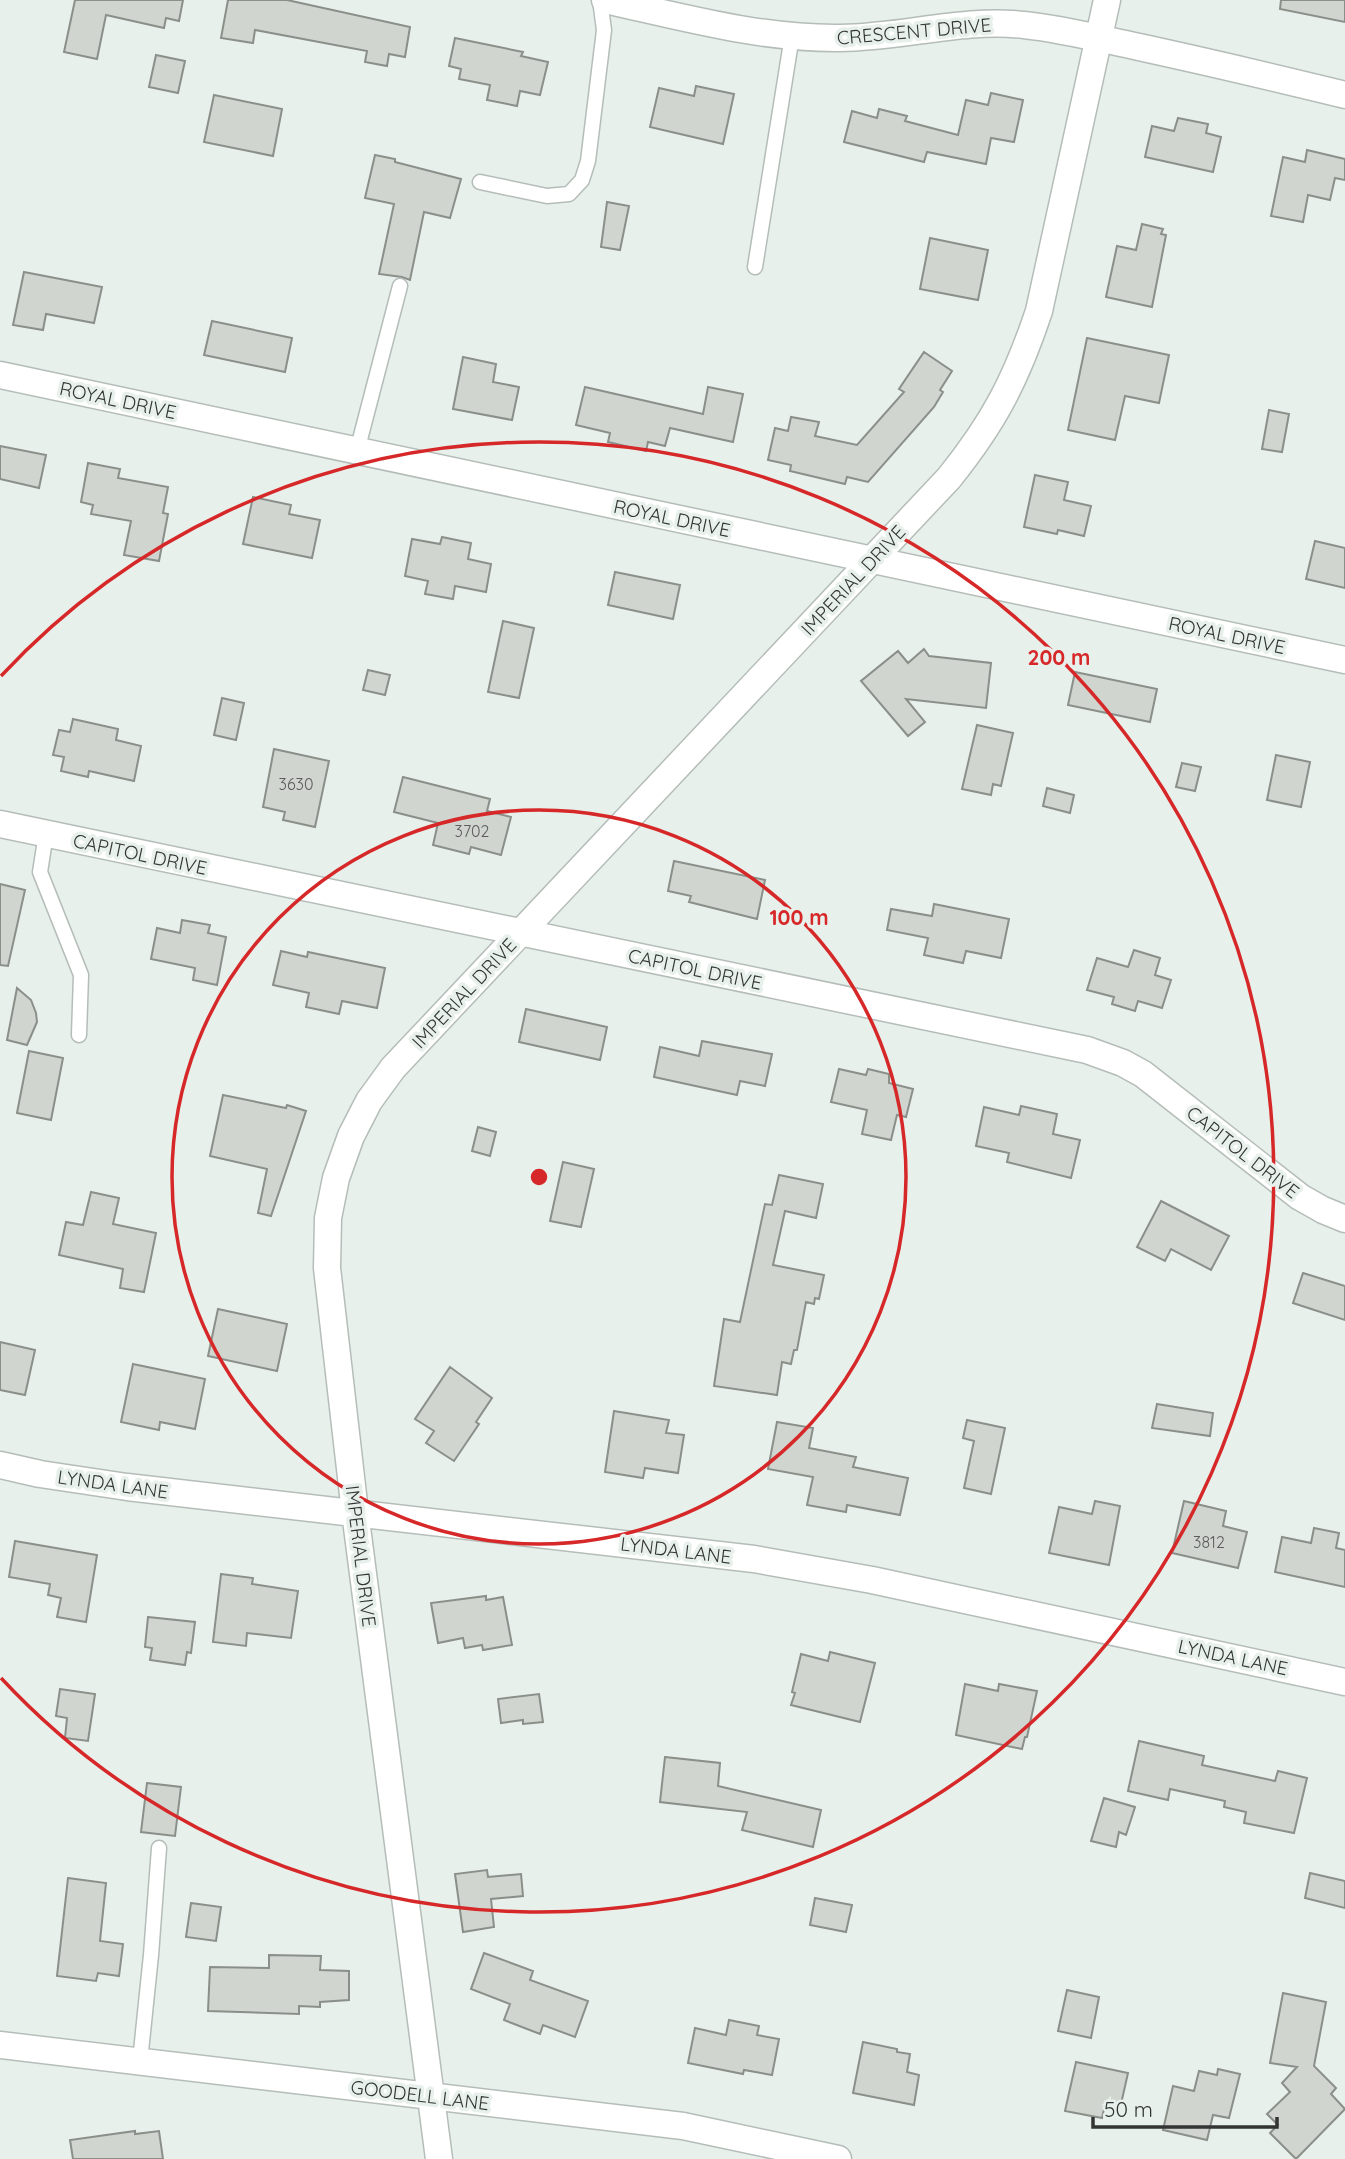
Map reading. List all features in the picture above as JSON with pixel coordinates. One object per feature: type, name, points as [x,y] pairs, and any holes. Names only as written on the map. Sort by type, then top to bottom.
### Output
[{"type":"street","name":"CRESCENT DRIVE","points":[[603,0],[746,30],[792,36],[840,38],[896,35],[937,26],[974,23],[1022,24],[1098,38],[1345,95]]},
{"type":"street","name":"IMPERIAL DRIVE","points":[[439,2159],[355,1512],[327,1268],[328,1218],[336,1178],[351,1136],[369,1101],[393,1068],[949,478],[979,441],[1004,400],[1024,357],[1039,311],[1107,0]]},
{"type":"street","name":"ROYAL DRIVE","points":[[0,375],[1345,660]]},
{"type":"street","name":"CAPITOL DRIVE","points":[[0,824],[1099,1055],[1123,1063],[1143,1074],[1300,1197],[1345,1219]]},
{"type":"street","name":"LYNDA LANE","points":[[0,1465],[127,1487],[814,1568],[1345,1682]]},
{"type":"street","name":"GOODELL LANE","points":[[0,2045],[683,2126],[838,2159]]},
{"type":"lane","points":[[480,182],[547,196],[569,194],[582,180],[588,161],[604,30],[603,0]]},
{"type":"lane","points":[[755,267],[792,36]]},
{"type":"lane","points":[[357,451],[400,286]]},
{"type":"lane","points":[[46,834],[40,872],[81,975],[79,1035]]},
{"type":"lane","points":[[140,2061],[159,1848]]},
{"type":"building","points":[[75,0],[183,0],[179,21],[166,18],[164,28],[106,15],[97,59],[64,52]]},
{"type":"building","points":[[228,0],[287,0],[410,27],[405,57],[389,54],[387,66],[365,62],[367,51],[255,30],[253,43],[221,38]]},
{"type":"building","points":[[1281,0],[1345,0],[1345,22],[1280,9]]},
{"type":"building","points":[[455,38],[523,52],[521,56],[548,62],[540,95],[520,91],[517,106],[487,100],[490,85],[459,79],[461,69],[449,66]]},
{"type":"building","points":[[156,55],[185,61],[178,93],[149,87]]},
{"type":"building","points":[[696,86],[734,94],[723,144],[650,127],[659,88],[694,96]]},
{"type":"building","points":[[991,93],[1023,100],[1014,142],[991,138],[986,164],[927,152],[924,162],[844,142],[852,111],[877,118],[879,109],[907,116],[905,121],[958,135],[966,100],[988,105]]},
{"type":"building","points":[[214,95],[282,109],[273,156],[204,142]]},
{"type":"building","points":[[1178,118],[1208,124],[1206,133],[1221,137],[1213,172],[1145,157],[1152,126],[1174,131]]},
{"type":"building","points":[[1307,150],[1345,159],[1345,180],[1335,178],[1330,200],[1308,195],[1303,222],[1271,216],[1283,157],[1305,162]]},
{"type":"building","points":[[375,155],[461,179],[450,218],[424,212],[410,280],[379,274],[394,204],[365,198]]},
{"type":"building","points":[[607,202],[629,206],[620,250],[601,247]]},
{"type":"building","points":[[1142,224],[1163,229],[1161,234],[1166,235],[1152,307],[1106,297],[1117,246],[1136,250]]},
{"type":"building","points":[[930,238],[988,250],[978,300],[920,289]]},
{"type":"building","points":[[24,272],[102,287],[94,323],[46,314],[43,330],[13,325]]},
{"type":"building","points":[[212,321],[292,338],[285,372],[204,355]]},
{"type":"building","points":[[1087,338],[1169,355],[1159,403],[1125,396],[1115,440],[1068,430]]},
{"type":"building","points":[[924,352],[952,371],[940,390],[943,392],[934,407],[868,482],[847,477],[845,484],[790,471],[791,465],[768,460],[775,428],[788,431],[791,417],[819,422],[815,436],[857,445],[904,392],[899,389]]},
{"type":"building","points":[[463,357],[496,364],[493,382],[519,387],[512,420],[453,409]]},
{"type":"building","points":[[585,387],[703,414],[708,387],[743,394],[733,442],[670,428],[665,446],[648,442],[646,451],[608,442],[610,433],[576,425]]},
{"type":"building","points":[[1269,410],[1289,414],[1282,452],[1262,449]]},
{"type":"building","points":[[0,446],[46,455],[39,488],[0,479]]},
{"type":"building","points":[[88,463],[120,469],[118,478],[168,487],[163,513],[168,514],[159,561],[124,555],[131,521],[91,514],[93,505],[81,502]]},
{"type":"building","points":[[1035,475],[1068,482],[1064,500],[1091,506],[1084,536],[1024,527]]},
{"type":"building","points":[[253,497],[291,505],[289,514],[320,520],[312,558],[243,544]]},
{"type":"building","points":[[442,537],[471,543],[468,559],[491,564],[486,592],[455,586],[453,599],[425,594],[428,581],[405,576],[412,539],[440,544]]},
{"type":"building","points":[[1315,541],[1345,548],[1345,588],[1306,579]]},
{"type":"building","points":[[615,572],[680,585],[673,619],[608,605]]},
{"type":"building","points":[[503,621],[534,628],[519,698],[488,692]]},
{"type":"building","points":[[924,649],[929,656],[991,663],[986,708],[906,699],[925,722],[908,736],[861,681],[898,651],[908,663]]},
{"type":"building","points":[[368,670],[390,675],[385,695],[363,690]]},
{"type":"building","points":[[1075,672],[1157,689],[1150,722],[1068,705]]},
{"type":"building","points":[[222,698],[244,703],[236,740],[214,735]]},
{"type":"building","points":[[73,719],[118,729],[116,740],[141,746],[134,781],[89,771],[88,777],[61,771],[64,757],[53,755],[59,730],[70,732]]},
{"type":"building","points":[[977,725],[1013,733],[1001,786],[993,784],[991,795],[962,789]]},
{"type":"building","points":[[274,749],[329,761],[315,827],[283,820],[285,812],[263,807]]},
{"type":"building","points":[[1276,755],[1310,762],[1301,807],[1267,800]]},
{"type":"building","points":[[1182,763],[1201,767],[1195,791],[1176,787]]},
{"type":"building","points":[[403,777],[490,799],[487,811],[511,817],[501,855],[471,847],[469,854],[433,845],[438,823],[394,812]]},
{"type":"building","points":[[1047,788],[1074,795],[1070,813],[1043,806]]},
{"type":"building","points":[[674,861],[765,880],[757,919],[689,902],[691,896],[668,891]]},
{"type":"building","points":[[0,884],[25,890],[8,966],[0,965]]},
{"type":"building","points":[[934,904],[1009,919],[1001,958],[966,951],[963,963],[924,955],[928,938],[887,930],[891,909],[932,916]]},
{"type":"building","points":[[182,920],[210,925],[208,933],[226,937],[217,985],[193,980],[195,968],[151,959],[157,928],[180,933]]},
{"type":"building","points":[[1134,950],[1160,958],[1155,975],[1171,980],[1162,1008],[1138,1001],[1135,1011],[1112,1004],[1114,997],[1087,990],[1097,958],[1128,967]]},
{"type":"building","points":[[281,951],[307,957],[308,952],[385,968],[377,1008],[342,1001],[339,1014],[306,1007],[309,993],[273,985]]},
{"type":"building","points":[[17,988],[31,1000],[36,1013],[37,1022],[27,1045],[7,1040]]},
{"type":"building","points":[[526,1009],[607,1027],[600,1060],[519,1042]]},
{"type":"building","points":[[702,1041],[772,1054],[765,1086],[740,1081],[737,1095],[654,1077],[660,1047],[699,1056]]},
{"type":"building","points":[[29,1051],[63,1058],[51,1120],[17,1113]]},
{"type":"building","points":[[839,1069],[866,1075],[868,1069],[889,1074],[889,1083],[913,1089],[906,1117],[897,1115],[891,1140],[862,1134],[867,1110],[831,1102]]},
{"type":"building","points":[[223,1095],[286,1108],[287,1105],[306,1111],[271,1216],[258,1213],[267,1169],[210,1156]]},
{"type":"building","points":[[1021,1106],[1057,1114],[1053,1134],[1080,1140],[1071,1178],[1007,1162],[1009,1153],[976,1146],[984,1107],[1019,1115]]},
{"type":"building","points":[[478,1127],[496,1132],[490,1156],[472,1151]]},
{"type":"building","points":[[563,1162],[594,1169],[581,1227],[550,1221]]},
{"type":"building","points":[[779,1175],[823,1184],[816,1218],[785,1211],[773,1265],[824,1275],[819,1299],[815,1298],[814,1304],[806,1302],[797,1350],[794,1350],[791,1364],[782,1362],[777,1395],[714,1386],[724,1319],[740,1322],[765,1204],[772,1205]]},
{"type":"building","points":[[91,1192],[119,1198],[113,1224],[156,1233],[144,1292],[120,1288],[123,1269],[59,1255],[66,1222],[83,1225]]},
{"type":"building","points":[[1161,1201],[1229,1236],[1211,1270],[1171,1249],[1165,1261],[1137,1247]]},
{"type":"building","points":[[1303,1273],[1345,1286],[1345,1320],[1293,1303]]},
{"type":"building","points":[[218,1309],[287,1324],[277,1371],[208,1356]]},
{"type":"building","points":[[0,1342],[35,1350],[25,1395],[0,1390]]},
{"type":"building","points":[[133,1364],[205,1379],[195,1429],[160,1422],[159,1430],[121,1422]]},
{"type":"building","points":[[450,1367],[492,1398],[476,1422],[479,1424],[454,1461],[426,1443],[434,1431],[415,1419]]},
{"type":"building","points":[[1157,1404],[1213,1413],[1210,1436],[1152,1428]]},
{"type":"building","points":[[614,1411],[669,1420],[666,1433],[684,1435],[678,1473],[645,1468],[643,1478],[605,1472]]},
{"type":"building","points":[[967,1420],[1005,1428],[991,1494],[964,1488],[974,1441],[963,1438]]},
{"type":"building","points":[[777,1422],[813,1428],[809,1448],[856,1457],[853,1467],[908,1478],[900,1515],[847,1505],[846,1512],[807,1505],[813,1477],[768,1469]]},
{"type":"building","points":[[1095,1501],[1120,1506],[1109,1565],[1049,1553],[1059,1507],[1092,1514]]},
{"type":"building","points":[[1184,1501],[1226,1511],[1223,1526],[1247,1532],[1238,1568],[1172,1553]]},
{"type":"building","points":[[1314,1528],[1339,1533],[1336,1548],[1345,1550],[1345,1587],[1275,1572],[1282,1537],[1311,1543]]},
{"type":"building","points":[[15,1541],[97,1555],[86,1622],[57,1617],[61,1598],[48,1595],[50,1584],[9,1577]]},
{"type":"building","points":[[221,1574],[253,1578],[252,1584],[298,1591],[291,1638],[247,1633],[246,1646],[213,1642]]},
{"type":"building","points":[[486,1596],[486,1600],[503,1597],[512,1645],[483,1650],[482,1645],[465,1648],[463,1638],[438,1643],[431,1603]]},
{"type":"building","points":[[148,1617],[195,1622],[191,1653],[187,1652],[185,1665],[150,1660],[152,1648],[145,1647]]},
{"type":"building","points":[[830,1652],[875,1663],[860,1722],[791,1705],[801,1654],[828,1661]]},
{"type":"building","points":[[965,1684],[998,1691],[999,1684],[1037,1691],[1022,1749],[956,1735]]},
{"type":"building","points":[[60,1689],[95,1694],[88,1741],[65,1738],[67,1718],[56,1716]]},
{"type":"building","points":[[539,1694],[543,1722],[523,1724],[523,1720],[501,1723],[498,1699]]},
{"type":"building","points":[[1139,1741],[1204,1756],[1202,1765],[1275,1781],[1278,1771],[1307,1778],[1294,1833],[1244,1823],[1246,1812],[1224,1807],[1225,1801],[1170,1789],[1168,1800],[1128,1791]]},
{"type":"building","points":[[665,1757],[720,1763],[718,1786],[821,1810],[813,1847],[742,1830],[747,1812],[660,1802]]},
{"type":"building","points":[[147,1783],[181,1787],[175,1836],[141,1832]]},
{"type":"building","points":[[1104,1798],[1135,1807],[1126,1835],[1119,1832],[1116,1847],[1091,1841]]},
{"type":"building","points":[[487,1870],[488,1877],[521,1874],[523,1896],[491,1899],[494,1927],[463,1932],[455,1874]]},
{"type":"building","points":[[1310,1873],[1345,1881],[1345,1908],[1305,1898]]},
{"type":"building","points":[[68,1878],[106,1883],[100,1941],[123,1944],[119,1976],[98,1973],[96,1981],[57,1976]]},
{"type":"building","points":[[815,1898],[852,1905],[846,1932],[810,1925]]},
{"type":"building","points":[[191,1903],[221,1907],[216,1941],[186,1937]]},
{"type":"building","points":[[484,1953],[533,1971],[530,1980],[588,2001],[575,2037],[543,2025],[540,2034],[504,2020],[510,2004],[471,1989]]},
{"type":"building","points":[[269,1955],[321,1956],[320,1970],[349,1971],[349,2000],[320,2002],[320,2007],[299,2006],[299,2014],[208,2011],[210,1967],[269,1968]]},
{"type":"building","points":[[1067,1990],[1099,1997],[1091,2038],[1058,2031]]},
{"type":"building","points":[[1283,1993],[1326,2002],[1314,2066],[1336,2088],[1331,2094],[1345,2109],[1296,2159],[1270,2133],[1278,2125],[1267,2114],[1290,2092],[1282,2083],[1297,2067],[1270,2063]]},
{"type":"building","points":[[729,2020],[759,2026],[757,2035],[779,2039],[772,2075],[744,2070],[743,2074],[688,2063],[695,2028],[726,2035]]},
{"type":"building","points":[[863,2042],[910,2054],[907,2072],[919,2075],[914,2105],[853,2093]]},
{"type":"building","points":[[1076,2062],[1128,2073],[1121,2104],[1106,2101],[1102,2118],[1065,2111]]},
{"type":"building","points":[[1218,2069],[1240,2074],[1229,2118],[1213,2115],[1207,2140],[1163,2130],[1173,2086],[1194,2091],[1199,2071],[1217,2075]]},
{"type":"building","points":[[135,2131],[135,2134],[159,2131],[163,2159],[73,2159],[70,2140]]}]
